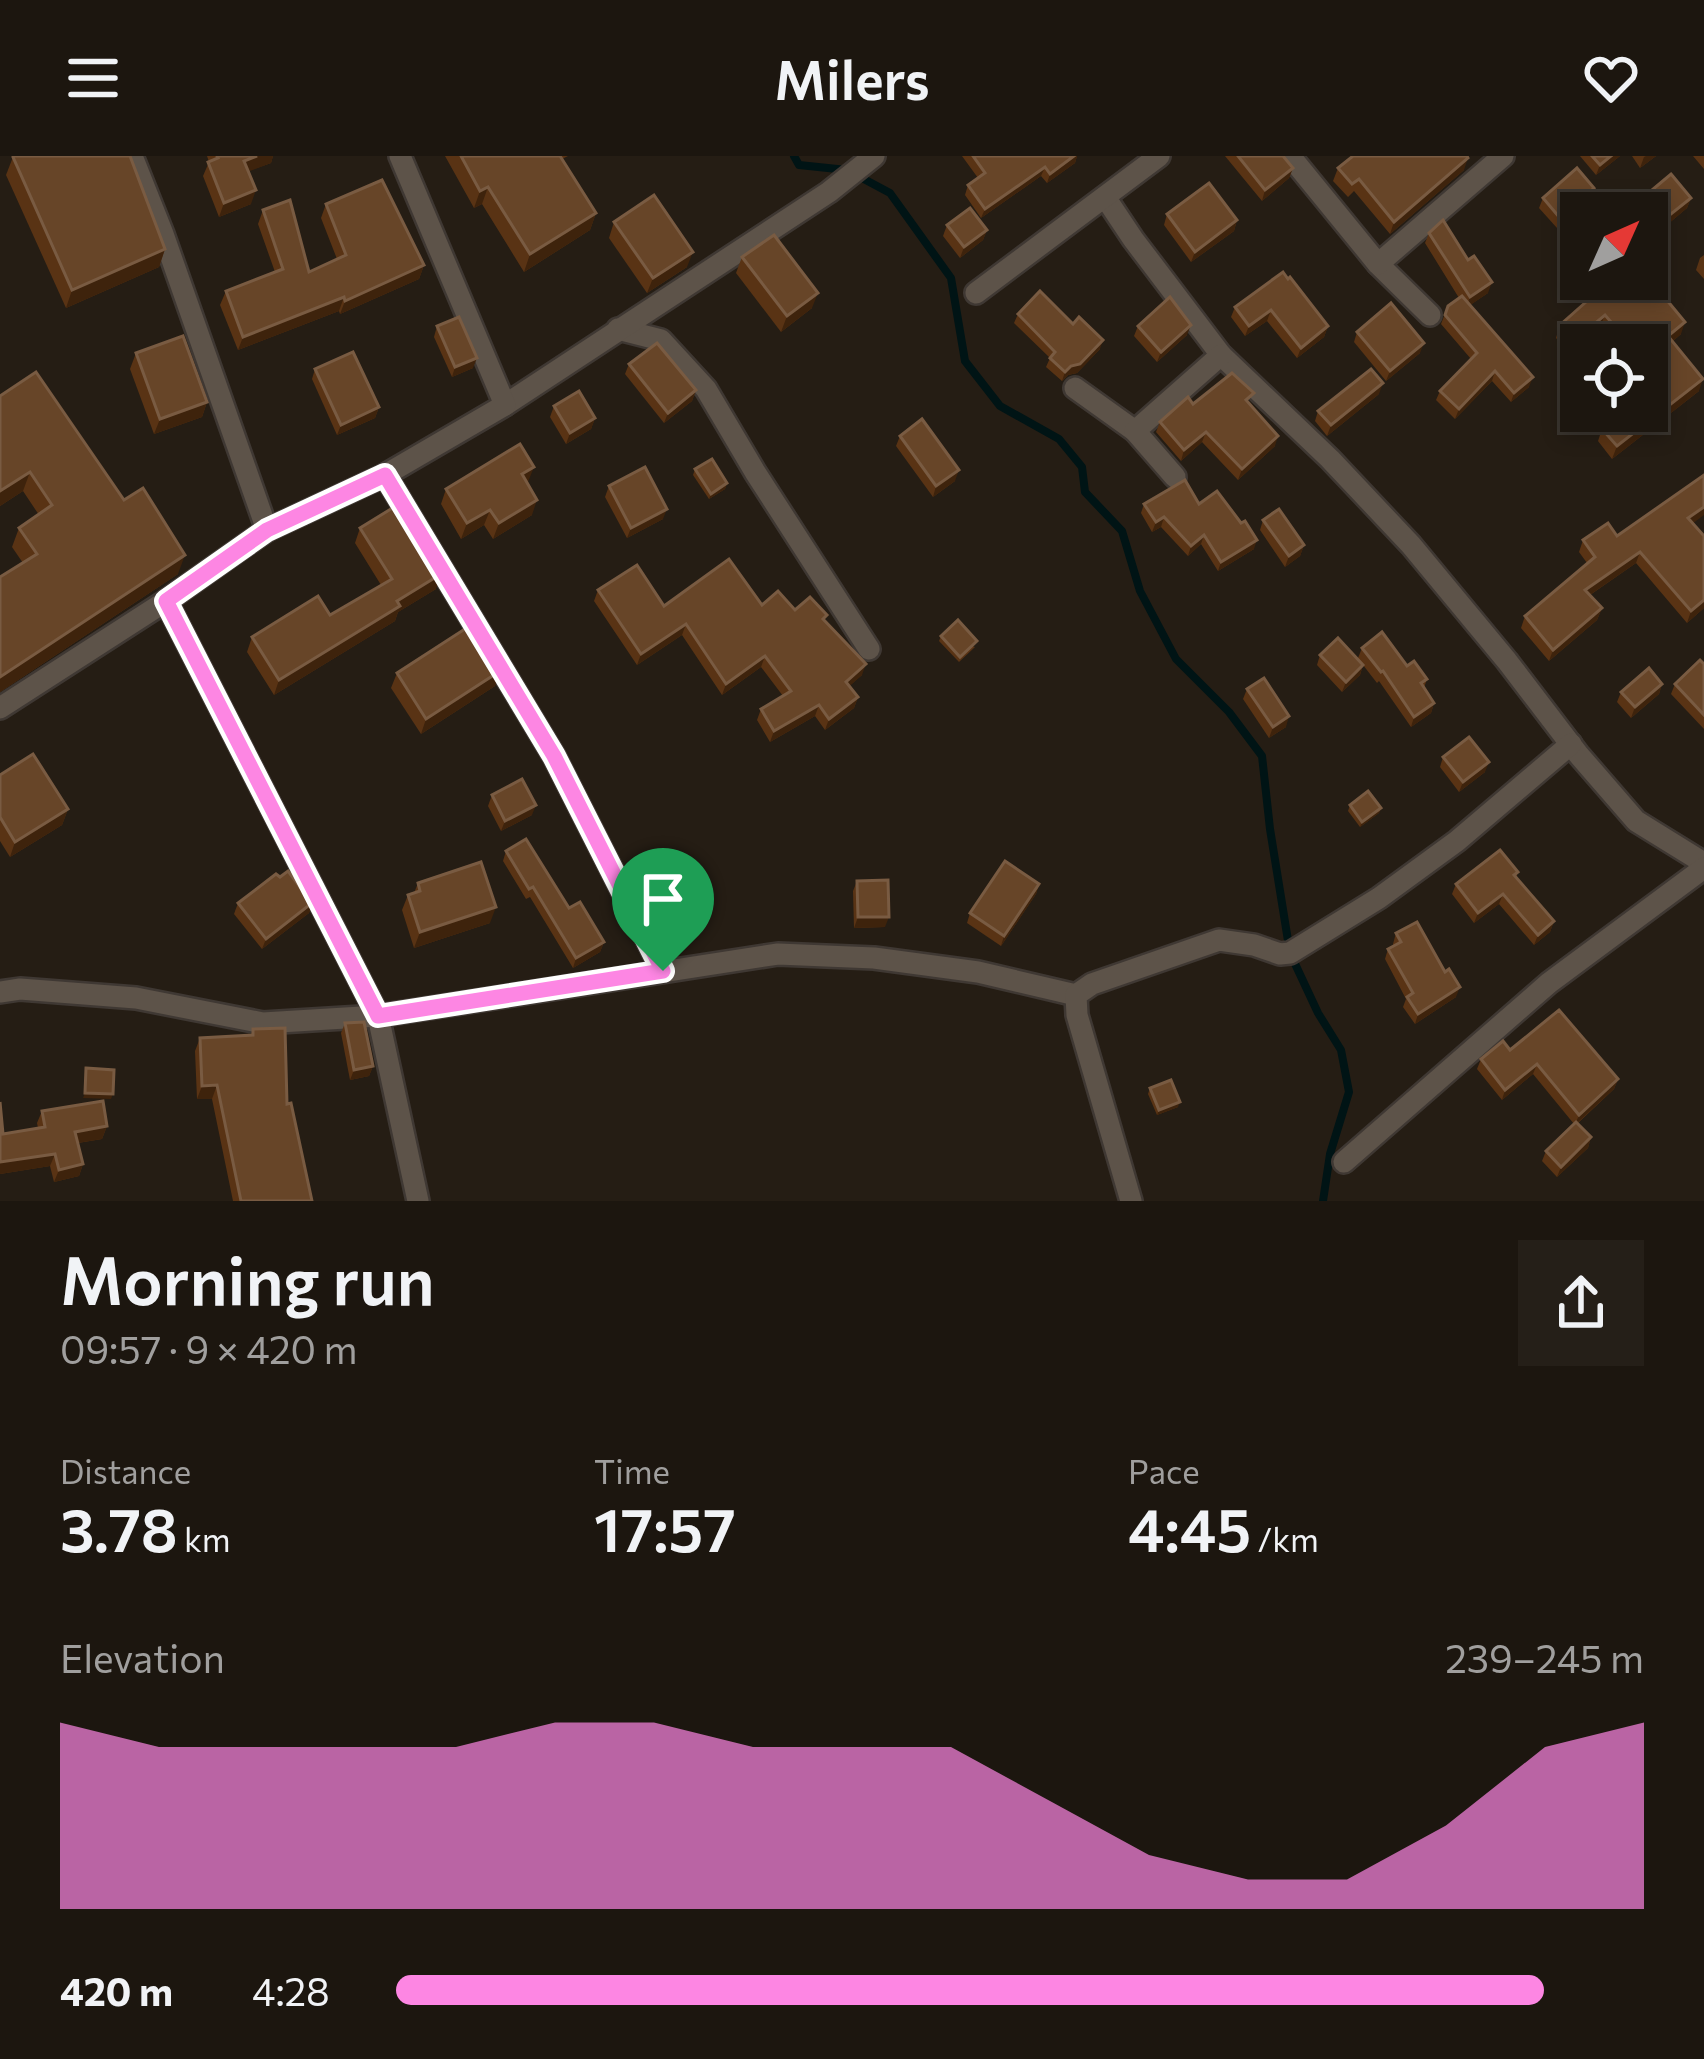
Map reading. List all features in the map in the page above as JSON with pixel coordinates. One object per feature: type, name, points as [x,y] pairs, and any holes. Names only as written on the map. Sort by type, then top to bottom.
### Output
[{"type":"street","points":[[132,156],[267,530]]},
{"type":"street","points":[[400,156],[505,405]]},
{"type":"street","points":[[976,293],[1159,156]]},
{"type":"street","points":[[1290,156],[1378,264],[1430,315]]},
{"type":"street","points":[[1378,264],[1502,156]]},
{"type":"street","points":[[0,708],[267,530],[385,475],[505,405],[829,192],[871,159]]},
{"type":"street","points":[[1105,196],[1221,355],[1314,442],[1411,545],[1636,821],[1704,865],[1550,983],[1344,1162]]},
{"type":"street","points":[[617,329],[661,340],[706,389],[869,649]]},
{"type":"street","points":[[1135,431],[1221,355]]},
{"type":"street","points":[[1075,388],[1135,431],[1175,477]]},
{"type":"street","points":[[385,475],[554,756],[663,971]]},
{"type":"street","points":[[166,601],[378,1016],[418,1201]]},
{"type":"street","points":[[0,992],[20,989],[136,998],[263,1023],[378,1016],[778,954],[874,958],[978,972],[1076,995],[1092,984],[1219,940],[1290,953],[1457,841],[1570,744]]},
{"type":"street","points":[[1076,995],[1077,1016],[1131,1201]]},
{"type":"building","points":[[14,156],[130,156],[165,249],[72,290]]},
{"type":"building","points":[[217,156],[257,156],[244,161],[256,190],[224,203],[208,162]]},
{"type":"building","points":[[461,156],[560,156],[596,213],[530,254],[488,187],[480,191]]},
{"type":"building","points":[[973,156],[1074,156],[1050,174],[1045,167],[985,209],[968,185],[985,173]]},
{"type":"building","points":[[1238,156],[1283,156],[1293,168],[1265,190]]},
{"type":"building","points":[[1353,156],[1468,158],[1394,222],[1359,179],[1352,184],[1338,168]]},
{"type":"building","points":[[1577,168],[1594,188],[1560,192],[1560,218],[1543,198]]},
{"type":"building","points":[[1671,174],[1691,198],[1671,214],[1668,192],[1652,190]]},
{"type":"building","points":[[382,180],[424,265],[345,301],[344,297],[243,337],[226,291],[283,269],[263,210],[290,200],[309,272],[346,255],[326,204]]},
{"type":"building","points":[[1209,183],[1237,220],[1195,252],[1167,214]]},
{"type":"building","points":[[654,195],[693,252],[653,278],[614,222]]},
{"type":"building","points":[[970,208],[987,230],[964,247],[947,225]]},
{"type":"building","points":[[1443,220],[1468,260],[1474,256],[1492,282],[1470,297],[1429,233]]},
{"type":"building","points":[[774,235],[818,293],[787,316],[742,257]]},
{"type":"building","points":[[1283,272],[1328,326],[1301,348],[1271,310],[1249,326],[1235,307]]},
{"type":"building","points":[[1040,291],[1073,324],[1079,317],[1103,340],[1065,372],[1050,358],[1055,352],[1018,314]]},
{"type":"building","points":[[1462,296],[1533,377],[1514,393],[1495,371],[1459,409],[1440,391],[1477,353],[1445,315],[1448,306]]},
{"type":"building","points":[[1170,297],[1191,325],[1161,352],[1138,326]]},
{"type":"building","points":[[1588,300],[1667,300],[1685,322],[1668,336],[1668,324],[1613,324],[1605,315],[1594,324],[1561,324]]},
{"type":"building","points":[[1391,303],[1424,343],[1390,371],[1357,332]]},
{"type":"building","points":[[459,317],[477,358],[455,367],[437,326]]},
{"type":"building","points":[[183,336],[207,402],[160,419],[136,353]]},
{"type":"building","points":[[1668,336],[1703,379],[1668,406]]},
{"type":"building","points":[[657,343],[696,390],[668,413],[629,364]]},
{"type":"building","points":[[353,352],[379,407],[341,425],[315,369]]},
{"type":"building","points":[[1371,369],[1383,383],[1331,425],[1318,411]]},
{"type":"building","points":[[36,372],[124,500],[143,488],[185,555],[0,677],[0,577],[37,554],[19,528],[52,505],[30,472],[0,491],[0,396]]},
{"type":"building","points":[[1232,373],[1254,393],[1246,400],[1278,436],[1242,469],[1206,432],[1184,450],[1160,422],[1188,397],[1193,404]]},
{"type":"building","points":[[579,391],[595,418],[570,433],[554,406]]},
{"type":"building","points":[[922,419],[959,470],[936,486],[900,436]]},
{"type":"building","points":[[1605,432],[1635,432],[1617,446]]},
{"type":"building","points":[[520,444],[534,467],[522,474],[537,500],[499,523],[490,510],[467,523],[446,489]]},
{"type":"building","points":[[712,459],[727,483],[711,494],[695,469]]},
{"type":"building","points":[[645,467],[667,509],[631,528],[609,486]]},
{"type":"building","points":[[1704,475],[1704,507],[1688,518],[1704,536],[1704,600],[1691,611],[1640,552],[1585,590],[1602,608],[1553,650],[1525,616],[1595,557],[1583,540],[1608,523],[1617,536]]},
{"type":"building","points":[[1185,480],[1199,504],[1217,491],[1257,540],[1221,562],[1204,535],[1191,546],[1164,517],[1156,522],[1144,504]]},
{"type":"building","points":[[399,504],[441,574],[397,601],[400,606],[279,680],[252,637],[318,596],[330,615],[392,579],[360,528]]},
{"type":"building","points":[[1279,509],[1304,545],[1289,556],[1263,520]]},
{"type":"building","points":[[729,559],[762,605],[778,591],[795,610],[810,597],[827,615],[823,619],[866,664],[846,682],[858,697],[829,719],[819,705],[774,731],[761,709],[791,691],[765,656],[726,684],[686,624],[641,654],[598,590],[637,565],[664,606]]},
{"type":"building","points":[[958,620],[977,641],[960,657],[941,636]]},
{"type":"building","points":[[471,625],[500,671],[426,719],[397,673]]},
{"type":"building","points":[[1382,632],[1407,666],[1414,661],[1427,679],[1421,683],[1434,703],[1414,717],[1362,648]]},
{"type":"building","points":[[1338,638],[1363,665],[1346,682],[1320,655]]},
{"type":"building","points":[[1700,660],[1704,664],[1704,715],[1675,684]]},
{"type":"building","points":[[1649,668],[1662,684],[1635,707],[1621,692]]},
{"type":"building","points":[[1264,678],[1289,716],[1273,727],[1247,689]]},
{"type":"building","points":[[1469,737],[1489,762],[1463,782],[1443,757]]},
{"type":"building","points":[[33,754],[68,809],[15,842],[0,817],[0,775]]},
{"type":"building","points":[[522,779],[536,805],[505,821],[492,795]]},
{"type":"building","points":[[1368,791],[1381,808],[1362,822],[1350,805]]},
{"type":"building","points":[[526,839],[569,908],[580,902],[604,942],[576,958],[506,851]]},
{"type":"building","points":[[1500,850],[1518,872],[1514,875],[1554,921],[1538,935],[1503,894],[1478,913],[1456,884]]},
{"type":"building","points":[[1005,861],[1039,884],[1004,936],[970,913]]},
{"type":"building","points":[[481,862],[496,907],[420,932],[408,895],[420,891],[418,883]]},
{"type":"building","points":[[288,871],[312,903],[266,939],[238,903],[276,874],[280,877]]},
{"type":"building","points":[[888,880],[889,917],[858,917],[857,881]]},
{"type":"building","points":[[1417,922],[1445,972],[1449,969],[1460,987],[1418,1014],[1407,997],[1413,993],[1388,949],[1401,942],[1396,933]]},
{"type":"building","points":[[1559,1010],[1618,1079],[1579,1115],[1537,1064],[1505,1090],[1481,1059],[1503,1041],[1510,1050]]},
{"type":"building","points":[[364,1022],[373,1066],[354,1070],[345,1023]]},
{"type":"building","points":[[285,1028],[287,1104],[291,1103],[312,1201],[241,1201],[217,1085],[202,1086],[200,1038]]},
{"type":"building","points":[[86,1068],[114,1070],[113,1094],[85,1093]]},
{"type":"building","points":[[1171,1080],[1180,1102],[1159,1110],[1150,1088]]},
{"type":"building","points":[[103,1101],[107,1126],[75,1132],[83,1164],[59,1170],[55,1154],[0,1162],[0,1102],[3,1134],[45,1127],[42,1111]]},
{"type":"building","points":[[1576,1122],[1591,1137],[1561,1167],[1546,1151]]},
{"type":"waterway","points":[[794,156],[799,165],[847,170],[890,193],[951,278],[965,361],[1000,406],[1059,439],[1082,467],[1085,492],[1122,531],[1140,591],[1176,659],[1229,712],[1262,756],[1290,953],[1341,1050],[1349,1092],[1330,1154],[1323,1201]]},
{"type":"route","points":[[385,475],[554,756],[663,971],[378,1016],[166,601],[267,530],[385,475]]}]
